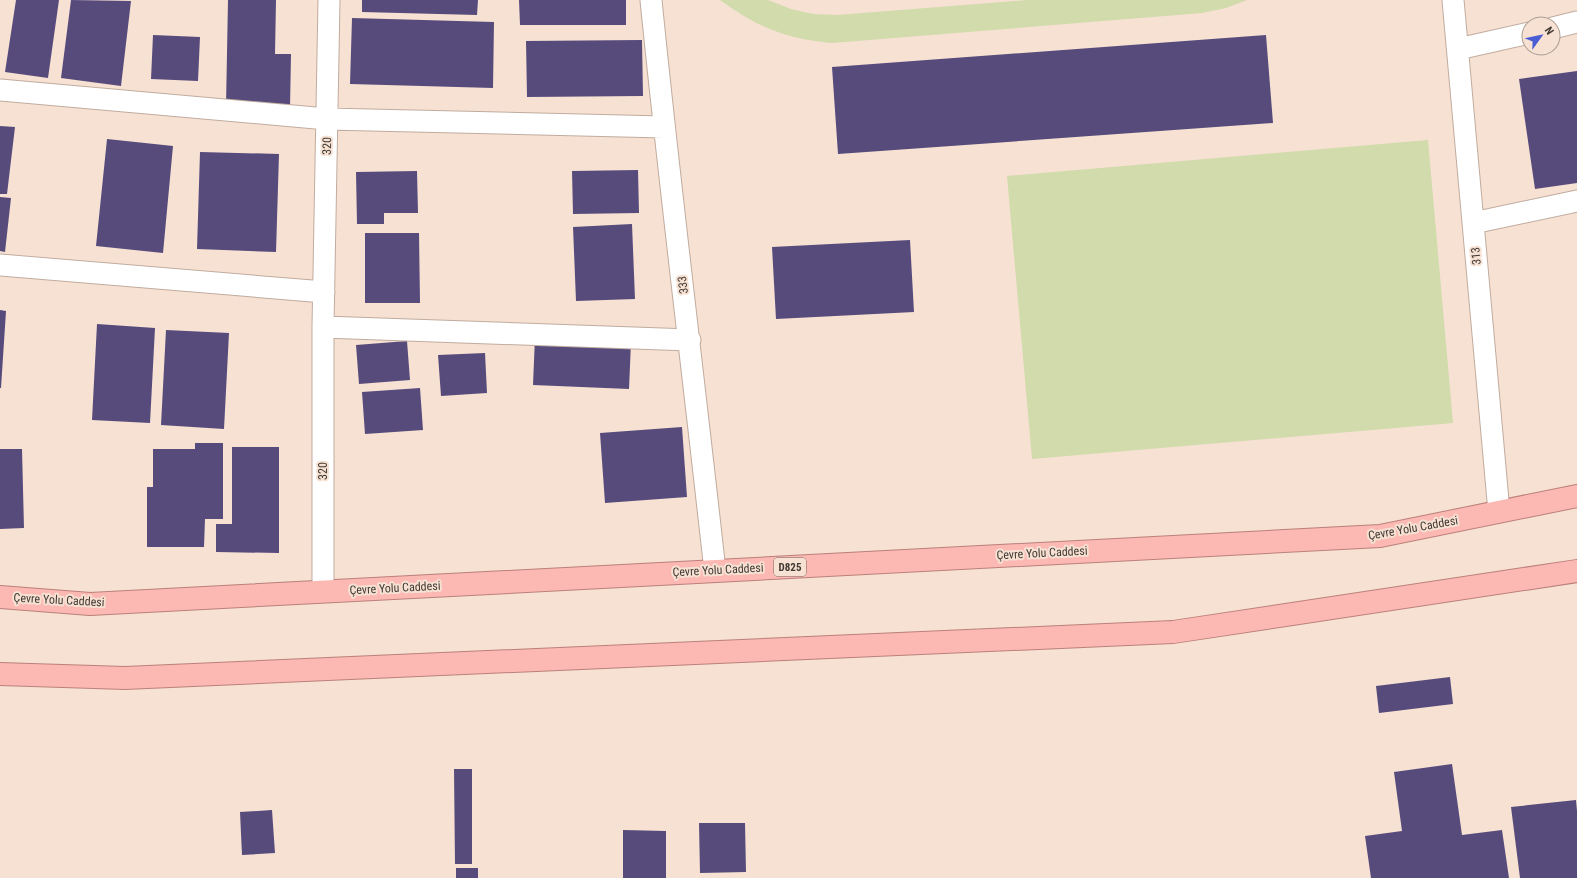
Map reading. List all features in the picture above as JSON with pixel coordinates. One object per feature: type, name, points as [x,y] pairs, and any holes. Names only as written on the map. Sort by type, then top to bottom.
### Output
[{"type":"highway","name":"Çevre Yolu Caddesi","points":[[0,597],[90,604],[1380,536],[1577,496]]},
{"type":"highway","points":[[0,674],[124,678],[1173,632],[1577,570]]},
{"type":"street","name":"320","points":[[324,591],[323,327],[329,0]]},
{"type":"street","name":"333","points":[[651,0],[664,127],[690,340],[715,571]]},
{"type":"street","name":"313","points":[[1453,0],[1499,512]]},
{"type":"street","points":[[1561,26],[1577,22]]},
{"type":"street","points":[[1458,49],[1521,35]]},
{"type":"street","points":[[0,90],[327,119],[664,127]]},
{"type":"street","points":[[1473,223],[1577,201]]},
{"type":"street","points":[[0,266],[324,292]]},
{"type":"street","points":[[323,327],[690,340]]},
{"type":"green space","points":[[720,0],[768,0],[791,9],[813,14],[837,15],[1028,0],[1247,0],[1226,8],[1202,13],[832,43],[786,35],[747,18]]},
{"type":"green space","points":[[1428,140],[1453,423],[1032,459],[1007,176]]},
{"type":"building","points":[[16,0],[59,0],[48,78],[5,72]]},
{"type":"building","points":[[71,0],[131,1],[121,86],[61,78]]},
{"type":"building","points":[[228,0],[276,0],[275,54],[291,54],[290,108],[226,106]]},
{"type":"building","points":[[362,0],[478,0],[477,15],[362,12]]},
{"type":"building","points":[[519,0],[626,0],[626,25],[520,25]]},
{"type":"building","points":[[352,18],[494,22],[493,88],[350,84]]},
{"type":"building","points":[[153,35],[200,37],[198,81],[151,79]]},
{"type":"building","points":[[1266,35],[1273,123],[838,154],[832,67]]},
{"type":"building","points":[[642,40],[643,96],[527,97],[526,41]]},
{"type":"building","points":[[1577,71],[1577,183],[1535,189],[1519,79]]},
{"type":"building","points":[[0,126],[15,127],[7,194],[0,194]]},
{"type":"building","points":[[107,139],[173,146],[163,253],[96,246]]},
{"type":"building","points":[[200,152],[279,154],[276,252],[197,249]]},
{"type":"building","points":[[638,170],[639,213],[573,214],[572,171]]},
{"type":"building","points":[[417,171],[418,213],[384,213],[384,224],[357,224],[356,172]]},
{"type":"building","points":[[0,197],[11,198],[5,252],[0,251]]},
{"type":"building","points":[[632,224],[635,299],[576,301],[573,227]]},
{"type":"building","points":[[365,233],[419,233],[420,303],[365,303]]},
{"type":"building","points":[[910,240],[914,312],[776,319],[772,247]]},
{"type":"building","points":[[0,310],[6,311],[1,388],[0,388]]},
{"type":"building","points":[[97,324],[155,328],[150,423],[92,420]]},
{"type":"building","points":[[166,330],[229,333],[224,429],[161,425]]},
{"type":"building","points":[[535,337],[631,342],[629,389],[533,385]]},
{"type":"building","points":[[407,341],[410,380],[359,384],[356,345]]},
{"type":"building","points":[[485,353],[487,393],[441,396],[438,355]]},
{"type":"building","points":[[420,388],[423,430],[365,434],[362,392]]},
{"type":"building","points":[[682,427],[687,497],[605,503],[600,433]]},
{"type":"building","points":[[195,443],[223,443],[223,519],[205,519],[204,547],[147,547],[147,487],[153,487],[153,449],[195,449]]},
{"type":"building","points":[[232,447],[279,447],[279,553],[216,552],[216,524],[232,524]]},
{"type":"building","points":[[0,449],[22,449],[24,528],[0,529]]},
{"type":"building","points":[[1450,677],[1453,704],[1379,713],[1376,686]]},
{"type":"building","points":[[1452,764],[1462,835],[1502,830],[1509,878],[1371,878],[1365,836],[1402,831],[1394,772]]},
{"type":"building","points":[[454,769],[472,769],[472,864],[455,864]]},
{"type":"building","points":[[1576,800],[1577,878],[1520,878],[1511,807]]},
{"type":"building","points":[[272,810],[275,853],[242,855],[240,812]]},
{"type":"building","points":[[699,823],[745,823],[746,872],[700,873]]},
{"type":"building","points":[[623,830],[666,831],[666,878],[623,878]]},
{"type":"building","points":[[456,868],[478,868],[478,878],[456,878]]}]
